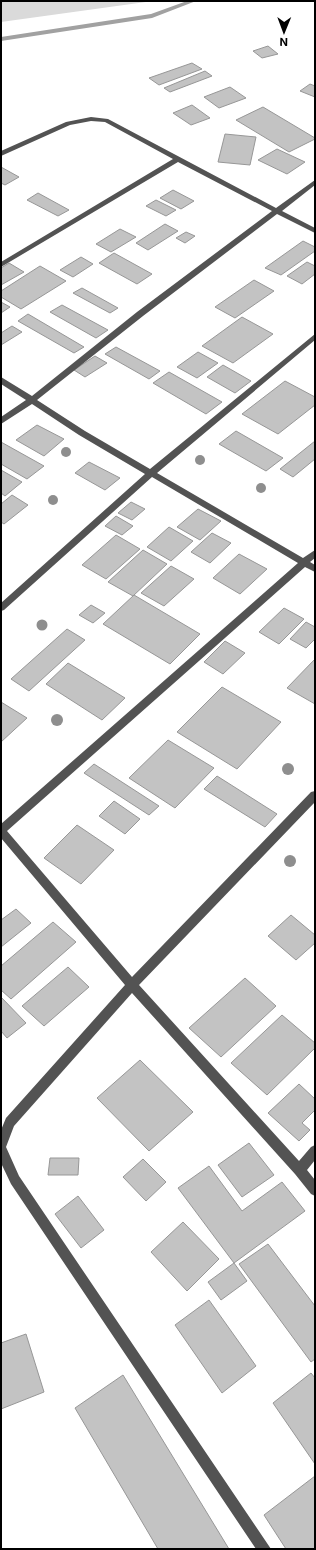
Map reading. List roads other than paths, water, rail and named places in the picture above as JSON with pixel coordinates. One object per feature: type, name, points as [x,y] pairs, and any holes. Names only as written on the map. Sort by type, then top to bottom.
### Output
[{"type":"street","points":[[1,154],[68,123],[91,119],[106,120],[315,231]]},
{"type":"street","points":[[1,265],[178,159]]},
{"type":"street","points":[[1,421],[32,400],[140,314],[315,182]]},
{"type":"street","points":[[1,608],[150,474],[315,336]]},
{"type":"street","points":[[1,380],[82,433],[315,570]]},
{"type":"street","points":[[315,553],[1,831],[132,985],[299,1170],[315,1190]]},
{"type":"street","points":[[1,1146],[10,1122],[132,985],[315,795]]},
{"type":"street","points":[[1,1150],[15,1180],[264,1549]]},
{"type":"street","points":[[299,1170],[315,1151]]},
{"type":"waterway","points":[[1,39],[152,16],[193,1]]}]
